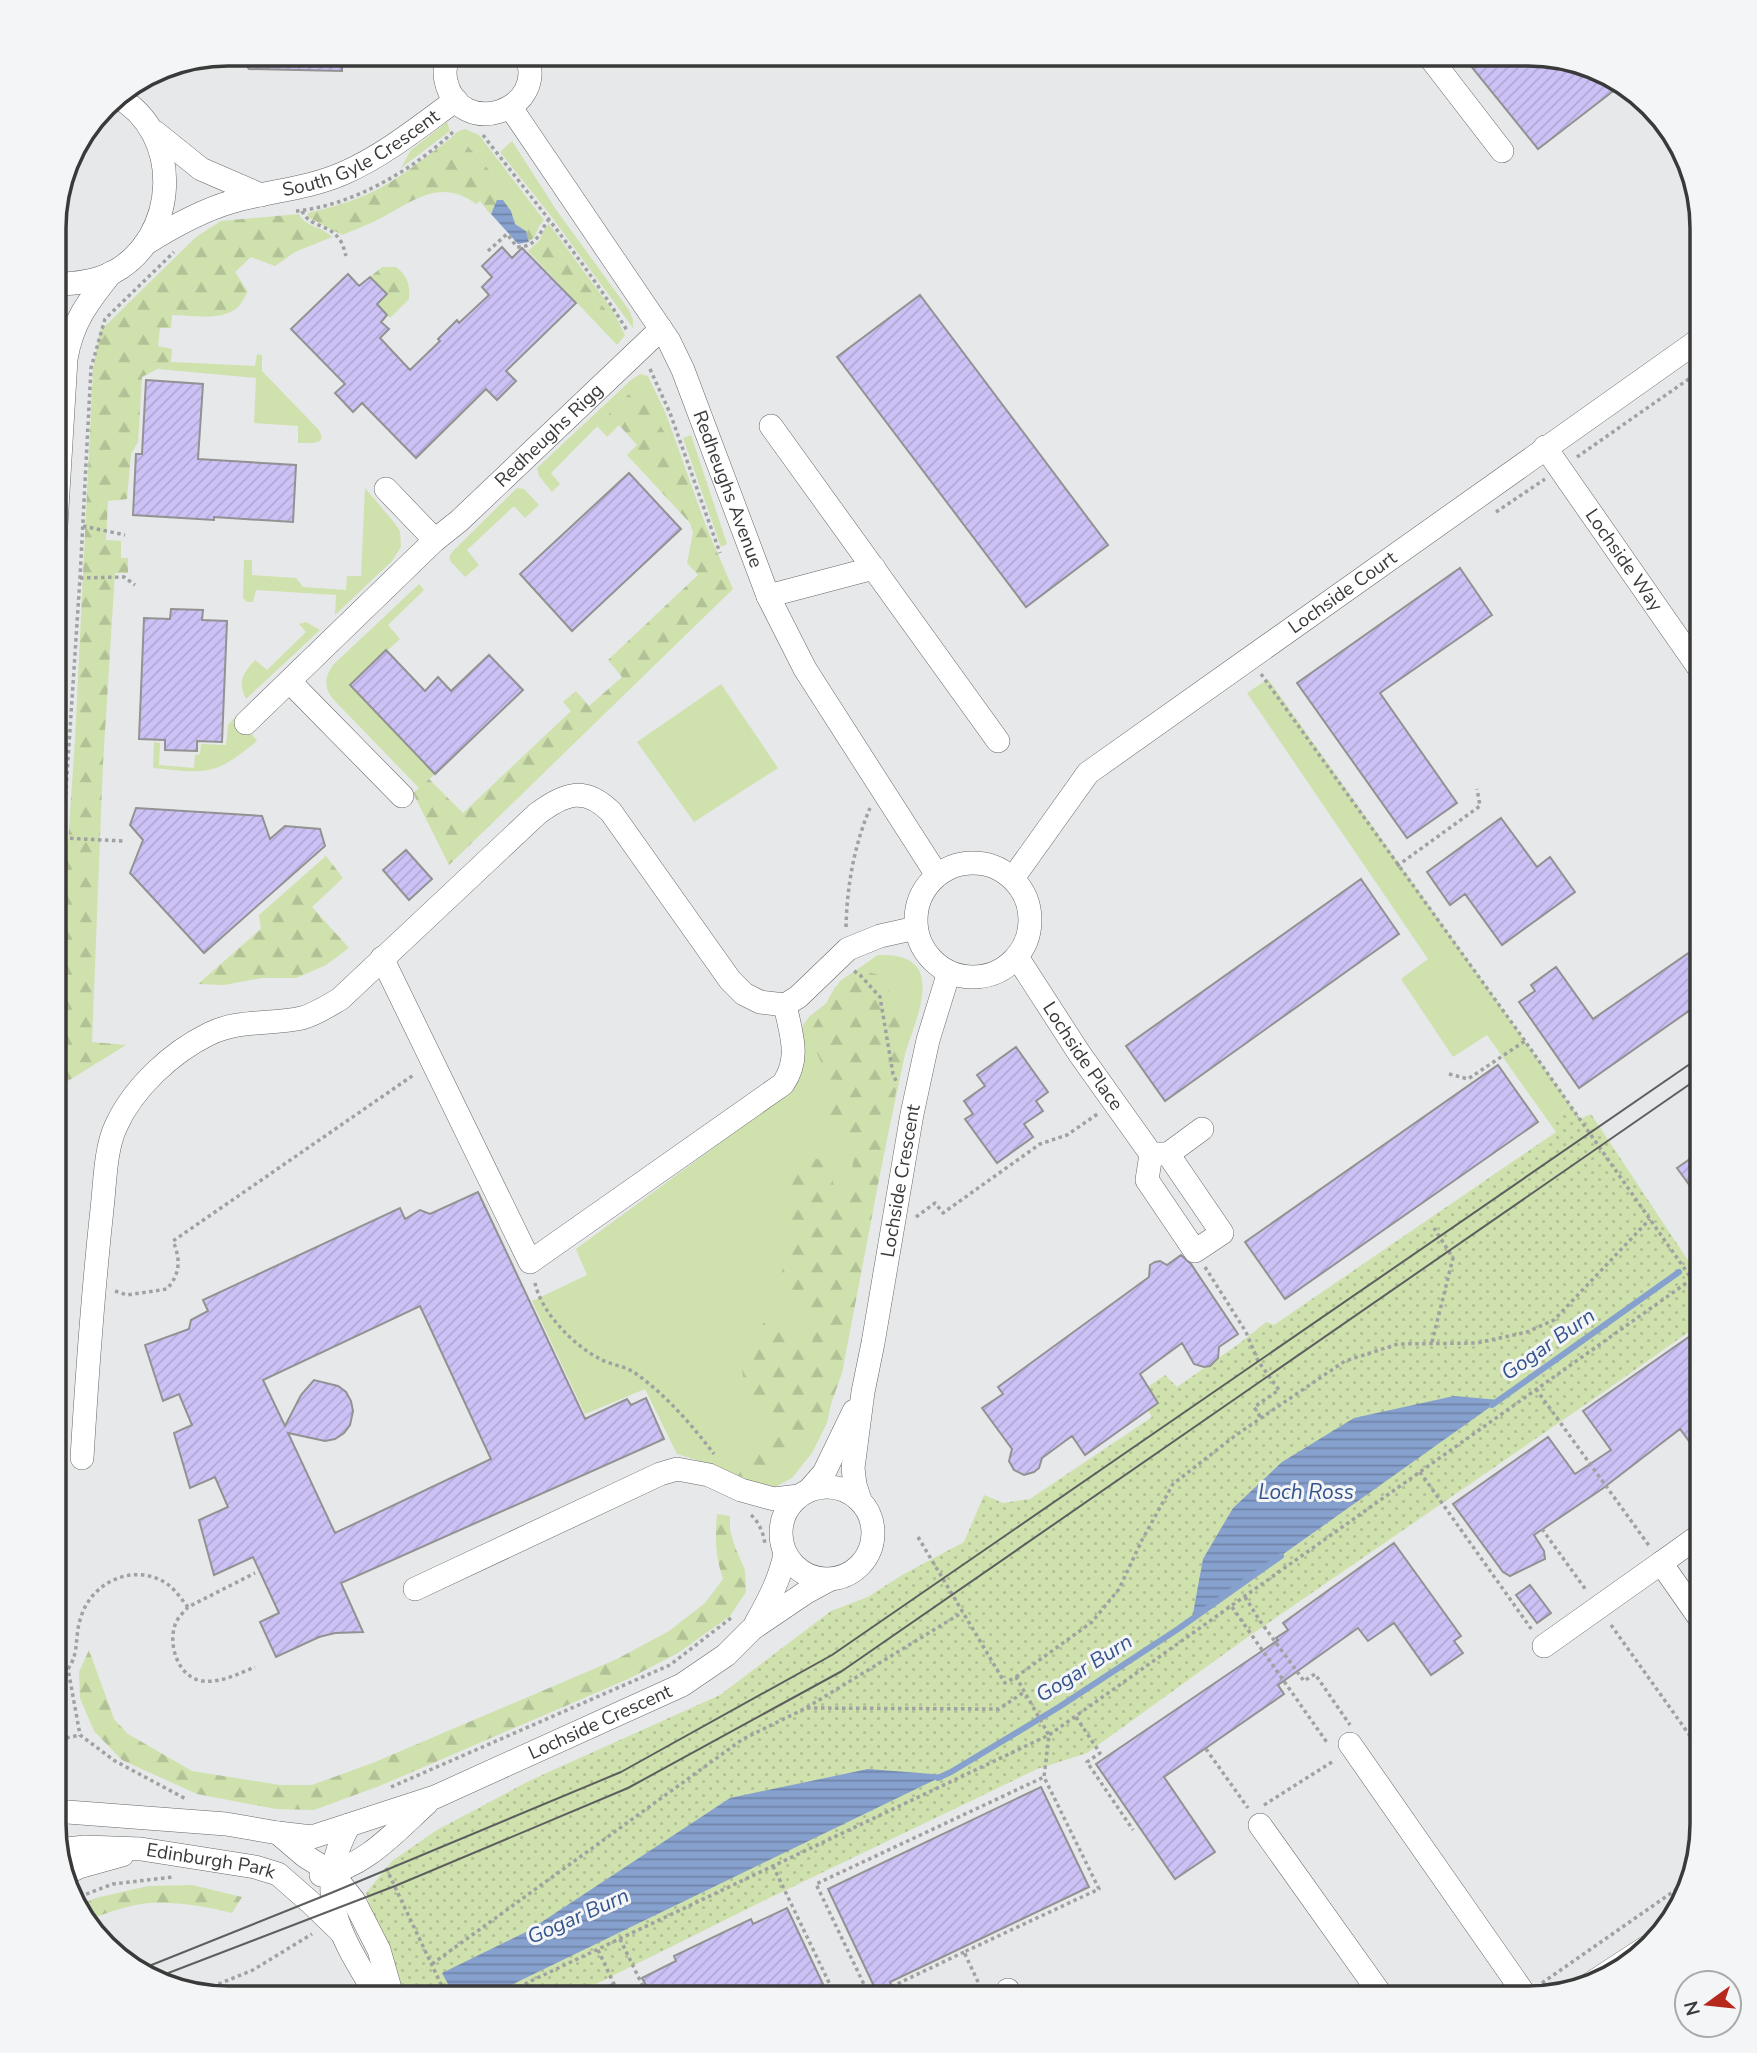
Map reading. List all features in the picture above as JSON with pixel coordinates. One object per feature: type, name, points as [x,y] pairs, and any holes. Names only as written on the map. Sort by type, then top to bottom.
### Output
[{"type":"street","name":"South Gyle Crescent","points":[[447,66],[448,88],[465,108],[488,114],[511,108]]},
{"type":"street","points":[[511,108],[527,88],[529,66]]},
{"type":"street","points":[[1437,67],[1502,151]]},
{"type":"street","name":"South Gyle Crescent","points":[[145,244],[199,213],[231,201],[292,190],[344,173],[388,149],[456,100]]},
{"type":"street","points":[[67,284],[81,284],[111,273],[130,261],[145,244],[160,217],[166,187],[162,156],[150,128],[127,103]]},
{"type":"street","name":"Redheughs Avenue","points":[[511,108],[662,329],[683,370],[768,596],[805,669],[937,875]]},
{"type":"street","name":"South Gyle Crescent","points":[[150,128],[201,169],[261,195]]},
{"type":"street","points":[[67,352],[69,337],[78,319],[111,273]]},
{"type":"street","name":"Redheughs Rigg","points":[[246,723],[435,540],[459,521],[662,329]]},
{"type":"street","name":"Lochside Court","points":[[1013,878],[1088,773],[1690,346]]},
{"type":"street","points":[[771,426],[999,741]]},
{"type":"street","name":"Lochside Way","points":[[1545,447],[1690,655]]},
{"type":"street","points":[[386,489],[435,540]]},
{"type":"street","points":[[768,596],[874,568]]},
{"type":"street","points":[[290,682],[402,796]]},
{"type":"street","points":[[82,1458],[94,1282],[108,1157],[114,1129],[142,1084],[182,1051],[209,1034],[235,1024],[286,1021],[317,1012],[340,999],[537,814],[574,796],[588,795],[600,801],[611,812],[730,980],[744,994],[760,1002],[785,1005],[798,997],[848,949],[880,936],[916,928]]},
{"type":"street","points":[[961,863],[989,864],[1013,878],[1022,889],[1031,917],[1030,931],[1025,945],[1006,967],[986,976],[963,977],[937,965],[927,955],[916,928],[916,913],[926,886],[937,875],[961,863]]},
{"type":"street","name":"Lochside Place","points":[[1017,957],[1113,1102],[1160,1154],[1222,1233],[1195,1251]]},
{"type":"street","points":[[382,958],[530,1262],[783,1084],[792,1071],[794,1050],[785,1005]]},
{"type":"street","name":"Lochside Crescent","points":[[743,1623],[829,1580],[850,1574],[863,1562],[871,1547],[871,1519],[860,1500],[853,1468],[863,1392],[912,1114],[928,1040],[949,972]]},
{"type":"street","points":[[1195,1251],[1147,1180],[1160,1154],[1202,1129]]},
{"type":"street","name":"Lochside Crescent","points":[[278,1833],[312,1837],[435,1797],[682,1685],[726,1655],[743,1623],[771,1598],[781,1573],[777,1546],[786,1510],[824,1473],[863,1392]]},
{"type":"street","points":[[415,1589],[660,1474],[677,1469],[709,1475],[741,1490],[774,1499],[804,1493],[821,1486],[848,1491],[860,1500]]},
{"type":"street","points":[[741,1490],[766,1514],[777,1546],[792,1564],[816,1578],[829,1580]]},
{"type":"street","points":[[1544,1646],[1690,1542]]},
{"type":"street","points":[[1661,1563],[1690,1604]]},
{"type":"street","points":[[1343,1744],[1519,1986]]},
{"type":"street","name":"Lochside Crescent","points":[[278,1874],[312,1876],[332,1873],[377,1858],[435,1797]]},
{"type":"street","name":"Edinburgh Park","points":[[67,1812],[226,1824],[278,1833]]},
{"type":"street","points":[[1256,1819],[1375,1986]]},
{"type":"street","points":[[349,1825],[335,1854],[331,1893],[341,1932],[371,1986]]},
{"type":"street","points":[[278,1833],[305,1856],[332,1873],[360,1910],[379,1950],[389,1986]]},
{"type":"street","name":"Edinburgh Park","points":[[69,1849],[141,1849],[241,1865],[278,1874],[341,1932]]},
{"type":"street","points":[[73,1870],[141,1849]]},
{"type":"street","points":[[360,1910],[361,1881],[377,1858]]},
{"type":"path","points":[[288,212],[344,200],[367,191],[402,171],[456,128]]},
{"type":"path","points":[[481,133],[549,219],[639,349],[670,413],[720,553]]},
{"type":"path","points":[[302,211],[310,222],[339,237],[346,256]]},
{"type":"path","points":[[488,251],[507,234],[517,247],[527,247],[538,239],[549,219]]},
{"type":"path","points":[[67,777],[92,368],[105,319],[175,251]]},
{"type":"path","points":[[83,526],[125,535]]},
{"type":"path","points":[[80,578],[124,577],[135,585]]},
{"type":"path","points":[[1250,659],[1525,1041],[1690,1277]]},
{"type":"path","points":[[1397,866],[1480,806],[1478,789]]},
{"type":"path","points":[[67,838],[124,841]]},
{"type":"path","points":[[1449,1074],[1468,1079],[1525,1041]]},
{"type":"path","points":[[94,1282],[127,1295],[167,1289],[175,1279],[178,1266],[173,1241],[433,1061]]},
{"type":"path","points":[[909,1222],[935,1203],[943,1213],[1040,1144],[1067,1135],[1113,1102]]},
{"type":"path","points":[[918,1537],[1005,1683],[1092,1622],[1119,1589],[1142,1540],[1173,1485],[1261,1418],[1345,1361],[1398,1344],[1477,1343],[1527,1332],[1554,1320],[1650,1219]]},
{"type":"path","points":[[1432,1342],[1453,1258],[1434,1228]]},
{"type":"path","points":[[1195,1251],[1246,1332],[1258,1361],[1279,1390],[1254,1407],[1261,1418]]},
{"type":"path","points":[[530,1262],[537,1292],[567,1336],[600,1359],[633,1372],[664,1398],[720,1462]]},
{"type":"path","points":[[520,1986],[1049,1734],[1690,1280]]},
{"type":"path","points":[[1536,1390],[1661,1563]]},
{"type":"path","points":[[1420,1472],[1544,1646]]},
{"type":"path","points":[[741,1490],[736,1505],[756,1519],[764,1537],[777,1546]]},
{"type":"path","points":[[1542,1529],[1690,1736]]},
{"type":"path","points":[[254,1667],[226,1679],[202,1681],[189,1676],[179,1664],[173,1646],[175,1624],[188,1607],[255,1573]]},
{"type":"path","points":[[188,1607],[170,1586],[152,1576],[128,1574],[107,1581],[94,1593],[81,1614],[75,1659],[68,1669],[80,1735],[115,1761],[191,1802]]},
{"type":"path","points":[[1244,1597],[1304,1681],[1315,1674],[1343,1744]]},
{"type":"path","points":[[1231,1606],[1343,1744]]},
{"type":"path","points":[[432,1964],[743,1740],[806,1708],[963,1612]]},
{"type":"path","points":[[385,1790],[670,1665],[743,1623]]},
{"type":"path","points":[[893,1986],[1099,1889],[1044,1777],[1049,1734],[1016,1677]]},
{"type":"path","points":[[806,1708],[999,1709],[1024,1692]]},
{"type":"path","points":[[1076,1717],[1100,1753],[1087,1762],[1133,1830]]},
{"type":"path","points":[[67,1738],[80,1735]]},
{"type":"path","points":[[1206,1749],[1256,1819],[1343,1744]]},
{"type":"path","points":[[865,1986],[816,1884],[1044,1777]]},
{"type":"path","points":[[377,1858],[443,1986]]},
{"type":"path","points":[[773,1866],[831,1986]]},
{"type":"path","points":[[83,1895],[113,1884],[180,1876]]},
{"type":"path","points":[[1543,1985],[1677,1890]]},
{"type":"path","points":[[215,1985],[253,1970],[317,1931]]},
{"type":"path","points":[[620,1939],[643,1986]]},
{"type":"path","points":[[597,1949],[614,1984],[610,1986]]},
{"type":"path","points":[[964,1952],[980,1986]]},
{"type":"green space","points":[[447,122],[450,131],[401,168],[411,150]]},
{"type":"green space","points":[[465,129],[479,135],[544,220],[539,226],[459,136],[450,139]]},
{"type":"green space","points":[[458,135],[539,226],[529,242],[526,231],[515,224],[511,211],[494,209],[490,214],[480,201],[476,204],[464,196],[451,193],[428,194],[342,235],[308,217],[308,213],[352,200],[377,189]]},
{"type":"green space","points":[[512,141],[557,211],[629,310],[633,328],[551,216],[500,152]]},
{"type":"green space","points":[[299,214],[306,222],[332,237],[295,252],[275,266],[251,257],[235,272],[248,292],[239,306],[232,311],[216,316],[172,315],[171,328],[160,328],[158,346],[172,349],[171,362],[142,377],[138,442],[131,454],[127,499],[108,501],[106,540],[121,541],[121,558],[128,558],[128,573],[115,573],[103,763],[92,1042],[126,1045],[67,1082],[67,858],[93,369],[100,331],[196,237],[221,221]]},
{"type":"green space","points":[[549,224],[613,311],[625,335],[544,230]]},
{"type":"green space","points":[[544,230],[625,335],[617,345],[528,251],[540,240]]},
{"type":"green space","points":[[382,267],[396,267],[406,278],[408,285],[409,299],[390,318],[377,304],[386,294],[370,277]]},
{"type":"green space","points":[[257,354],[262,355],[262,371],[319,430],[322,437],[320,441],[298,443],[298,426],[254,423],[256,378],[158,369],[171,362],[255,366]]},
{"type":"green space","points":[[640,374],[648,376],[666,414],[714,549],[668,438],[631,392],[551,473],[560,484],[552,492],[539,476],[537,468]]},
{"type":"green space","points":[[631,392],[640,393],[668,438],[733,589],[449,865],[413,793],[429,779],[463,813],[571,711],[563,702],[576,691],[589,706],[622,677],[608,660],[698,575],[687,563],[693,533],[690,523],[627,455],[637,445],[619,425],[607,437],[597,426]]},
{"type":"green space","points":[[691,435],[727,544],[721,547],[683,438]]},
{"type":"green space","points":[[365,488],[400,531],[401,547],[392,561],[335,615],[336,595],[256,590],[253,602],[247,602],[243,598],[244,560],[252,560],[252,575],[296,578],[303,587],[346,590],[347,576],[361,576]]},
{"type":"green space","points":[[517,488],[524,489],[539,505],[525,518],[514,506],[467,550],[479,565],[465,577],[449,557]]},
{"type":"green space","points":[[419,584],[424,590],[388,625],[400,639],[350,685],[435,774],[419,788],[333,699],[326,682],[333,665]]},
{"type":"green space","points":[[306,622],[320,630],[246,699],[242,682],[247,669],[255,660],[267,670],[306,632],[299,624]]},
{"type":"green space","points":[[1268,679],[1571,1106],[1549,1122],[1487,1035],[1453,1057],[1401,979],[1428,959],[1247,693]]},
{"type":"green space","points":[[721,684],[778,768],[694,822],[637,742]]},
{"type":"green space","points":[[237,715],[257,741],[230,761],[219,767],[198,771],[153,768],[154,742],[160,743],[159,765],[194,768],[195,755],[200,754],[201,744],[226,745],[228,725]]},
{"type":"green space","points":[[326,856],[343,878],[312,907],[349,948],[326,965],[296,978],[262,978],[224,985],[198,984],[261,929],[259,915]]},
{"type":"green space","points":[[878,955],[900,957],[914,964],[921,975],[923,989],[920,1005],[905,1054],[827,1423],[812,1453],[792,1478],[769,1490],[733,1478],[707,1463],[677,1454],[645,1389],[585,1414],[532,1301],[587,1275],[576,1249],[788,1093],[803,1025],[828,1002],[840,981]]},
{"type":"green space","points":[[865,971],[882,976],[899,1014],[903,1054],[842,1373],[822,1429],[799,1446],[774,1459],[753,1477],[737,1476],[742,1458],[752,1446],[780,1426],[748,1403],[739,1354],[765,1321],[812,1344],[815,1320],[779,1286],[792,1223],[787,1178],[809,1156],[829,1163],[835,1191],[848,1197],[854,1156],[822,1120],[830,1082],[809,1035],[835,987]]},
{"type":"green space","points":[[1571,1106],[1580,1119],[1591,1114],[1690,1263],[1690,1331],[1245,1639],[1087,1753],[1037,1769],[592,1986],[400,1986],[380,1941],[366,1893],[392,1861],[437,1830],[531,1780],[720,1695],[831,1611],[868,1597],[902,1575],[964,1542],[984,1495],[1003,1503],[1030,1499],[1152,1417],[1138,1394],[1165,1375],[1177,1387],[1266,1322],[1274,1325],[1556,1132],[1549,1122]]},
{"type":"green space","points":[[717,1514],[730,1516],[730,1530],[745,1570],[746,1592],[730,1616],[678,1653],[628,1679],[382,1785],[314,1810],[276,1809],[197,1794],[122,1760],[94,1731],[80,1698],[79,1672],[89,1650],[114,1719],[128,1734],[192,1771],[280,1785],[312,1785],[375,1762],[617,1659],[669,1631],[705,1603],[723,1579],[716,1546]]},
{"type":"green space","points":[[192,1885],[242,1897],[232,1913],[191,1905],[150,1903],[96,1917],[86,1902],[148,1886]]},
{"type":"water","points":[[497,200],[503,200],[511,211],[515,224],[526,231],[529,242],[518,244],[491,214]]},
{"type":"water","name":"Loch Ross","points":[[1454,1396],[1500,1400],[1192,1619],[1203,1559],[1233,1508],[1282,1462],[1354,1418]]},
{"type":"water","points":[[868,1769],[945,1775],[509,1986],[449,1986],[442,1973],[528,1931],[730,1798]]},
{"type":"building","points":[[247,66],[342,66],[342,71],[249,69]]},
{"type":"building","points":[[1472,67],[1539,67],[1560,70],[1580,75],[1613,91],[1538,149]]},
{"type":"building","points":[[502,247],[512,258],[522,248],[576,303],[506,371],[516,381],[497,400],[486,389],[416,458],[362,403],[353,412],[335,393],[345,384],[291,329],[348,274],[359,286],[370,277],[387,294],[377,304],[387,315],[381,322],[389,329],[380,338],[410,370],[457,320],[459,323],[489,295],[482,287],[492,277],[482,266]]},
{"type":"building","points":[[920,295],[1108,545],[1026,607],[837,357]]},
{"type":"building","points":[[146,380],[203,384],[198,459],[296,465],[293,522],[133,515],[136,454],[142,454]]},
{"type":"building","points":[[629,473],[681,529],[572,631],[520,574]]},
{"type":"building","points":[[1460,568],[1492,615],[1380,693],[1457,803],[1407,838],[1297,683]]},
{"type":"building","points":[[171,609],[203,610],[202,620],[227,621],[222,742],[197,741],[197,751],[165,750],[165,740],[139,739],[144,618],[170,619]]},
{"type":"building","points":[[386,650],[425,691],[438,677],[451,691],[489,655],[523,690],[435,774],[350,685]]},
{"type":"building","points":[[136,808],[262,816],[270,839],[285,826],[320,829],[325,846],[204,953],[130,873],[143,840],[130,825]]},
{"type":"building","points":[[1501,818],[1537,867],[1550,857],[1575,892],[1502,945],[1465,894],[1450,905],[1427,872]]},
{"type":"building","points":[[406,850],[432,879],[409,900],[383,870]]},
{"type":"building","points":[[1361,879],[1399,934],[1165,1101],[1126,1046]]},
{"type":"building","points":[[1690,952],[1690,1010],[1579,1088],[1519,1002],[1535,991],[1531,985],[1556,967],[1593,1019]]},
{"type":"building","points":[[1016,1047],[1048,1092],[1036,1101],[1043,1111],[1024,1124],[1033,1137],[997,1163],[965,1119],[973,1114],[964,1101],[985,1086],[977,1075]]},
{"type":"building","points":[[1498,1065],[1538,1122],[1285,1299],[1245,1242]]},
{"type":"building","points":[[1690,1159],[1690,1186],[1677,1168]]},
{"type":"building","points":[[478,1192],[585,1419],[627,1399],[631,1405],[646,1398],[664,1439],[341,1583],[363,1632],[335,1633],[319,1637],[276,1657],[260,1622],[279,1613],[253,1557],[214,1575],[199,1520],[228,1507],[215,1477],[190,1488],[174,1433],[192,1425],[179,1394],[163,1401],[145,1345],[189,1329],[191,1320],[208,1311],[203,1300],[400,1208],[405,1219],[420,1210],[430,1214]],"holes":[[[420,1306],[491,1459],[335,1533],[288,1433],[325,1441],[335,1439],[350,1425],[353,1411],[351,1401],[346,1392],[338,1386],[314,1380],[301,1395],[285,1426],[263,1380]]]},
{"type":"building","points":[[1181,1255],[1191,1264],[1238,1334],[1219,1347],[1218,1358],[1210,1366],[1194,1364],[1182,1343],[1140,1374],[1158,1403],[1085,1455],[1072,1436],[1042,1458],[1039,1468],[1034,1472],[1024,1475],[1014,1470],[1009,1461],[1012,1449],[982,1408],[1003,1394],[998,1387],[1149,1277],[1150,1265],[1160,1261],[1167,1265]]},
{"type":"building","points":[[1690,1336],[1690,1442],[1680,1429],[1602,1489],[1534,1535],[1544,1551],[1545,1559],[1510,1576],[1503,1572],[1453,1504],[1548,1437],[1575,1474],[1611,1450],[1583,1411]]},
{"type":"building","points":[[1394,1543],[1461,1636],[1454,1641],[1463,1653],[1431,1675],[1394,1623],[1368,1641],[1358,1628],[1278,1685],[1284,1694],[1164,1777],[1215,1852],[1175,1879],[1096,1764],[1278,1640],[1276,1638],[1288,1630],[1283,1623]]},
{"type":"building","points":[[1530,1585],[1551,1613],[1537,1623],[1516,1595]]},
{"type":"building","points":[[1041,1787],[1089,1887],[890,1982],[892,1986],[874,1986],[828,1889]]},
{"type":"building","points":[[787,1908],[824,1986],[646,1986],[642,1978],[676,1961],[674,1956],[751,1919],[753,1924]]},
{"type":"waterway","name":"Gogar Burn","points":[[1492,1405],[1679,1272]]},
{"type":"waterway","name":"Gogar Burn","points":[[938,1778],[1059,1707],[1178,1629],[1281,1556]]},
{"type":"tram line","points":[[150,1966],[621,1772],[832,1655],[1690,1064]]},
{"type":"tram line","points":[[166,1974],[395,1886],[628,1788],[842,1671],[1690,1084]]}]
